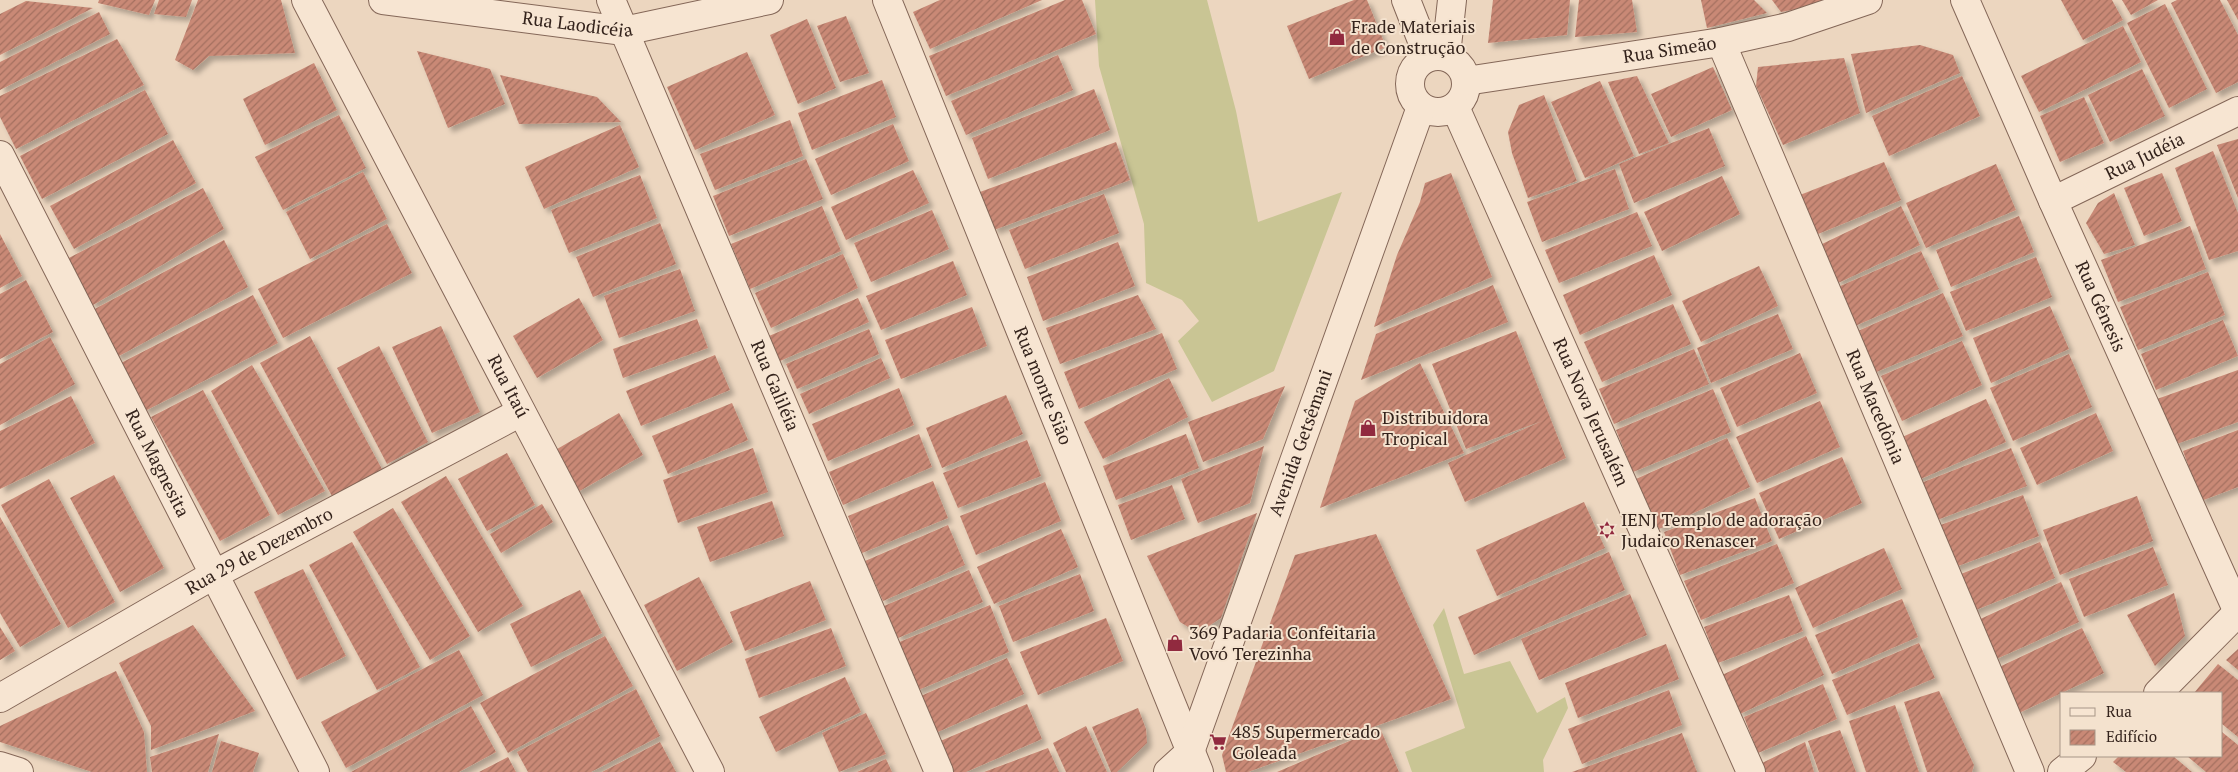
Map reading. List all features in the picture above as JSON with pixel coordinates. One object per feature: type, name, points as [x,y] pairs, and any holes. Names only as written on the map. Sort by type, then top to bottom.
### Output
[{"type":"street","name":"Rua Itaú","points":[[306,0],[710,772]]},
{"type":"street","name":"Rua Laodicéia","points":[[383,0],[624,31],[769,0]]},
{"type":"street","name":"Rua Galiléia","points":[[611,0],[939,772]]},
{"type":"street","name":"Rua monte Sião","points":[[887,0],[1194,762]]},
{"type":"street","points":[[1406,0],[1437,55],[1459,64],[1465,74],[1465,96],[1449,111],[1438,113],[1421,107],[1412,95],[1410,84],[1412,73],[1437,55],[1452,0]]},
{"type":"street","name":"Rua Simeão","points":[[1466,81],[1721,42],[1788,27],[1868,0]]},
{"type":"street","name":"Rua Gênesis","points":[[1965,0],[2053,201],[2238,612]]},
{"type":"street","name":"Rua Macedônia","points":[[1721,42],[2030,772]]},
{"type":"street","name":"Avenida Getsêmani","points":[[1168,772],[1194,762],[1421,107]]},
{"type":"street","name":"Rua Nova Jerusalém","points":[[1455,107],[1751,772]]},
{"type":"street","name":"Rua Judéia","points":[[2053,201],[2238,111]]},
{"type":"street","name":"Rua Magnesita","points":[[0,155],[315,772]]},
{"type":"street","name":"Rua 29 de Dezembro","points":[[0,698],[215,574],[521,412]]},
{"type":"street","points":[[2159,692],[2238,612]]},
{"type":"street","points":[[2062,772],[2081,757]]},
{"type":"street","points":[[0,766],[19,772]]},
{"type":"shaded area","points":[[1095,0],[1207,0],[1236,111],[1258,222],[1342,192],[1274,371],[1212,402],[1178,341],[1199,321],[1182,300],[1146,283],[1144,224],[1099,66]]},
{"type":"shaded area","points":[[1444,608],[1464,674],[1510,661],[1537,713],[1565,697],[1568,708],[1543,760],[1544,772],[1412,772],[1405,752],[1465,728],[1433,625]]},
{"type":"building","points":[[99,0],[155,0],[149,15],[98,3]]},
{"type":"building","points":[[159,0],[192,0],[186,17],[154,14]]},
{"type":"building","points":[[198,0],[281,0],[295,53],[209,56],[193,70],[175,60]]},
{"type":"building","points":[[940,0],[1042,0],[930,49],[913,12]]},
{"type":"building","points":[[1065,0],[1082,0],[1096,34],[946,96],[929,56]]},
{"type":"building","name":"Frade Materiais de Construção","points":[[1354,0],[1367,0],[1386,47],[1309,79],[1287,26]]},
{"type":"building","points":[[1493,0],[1570,0],[1567,35],[1488,43]]},
{"type":"building","points":[[1579,0],[1632,0],[1637,32],[1575,37]]},
{"type":"building","points":[[1701,0],[1754,0],[1767,13],[1707,28]]},
{"type":"building","points":[[1772,0],[1838,0],[1838,1],[1781,12]]},
{"type":"building","points":[[2061,0],[2112,0],[2123,20],[2083,40]]},
{"type":"building","points":[[2122,0],[2158,0],[2131,15]]},
{"type":"building","points":[[2177,0],[2220,0],[2238,35],[2238,82],[2216,93],[2171,3]]},
{"type":"building","points":[[2227,0],[2238,0],[2238,20]]},
{"type":"building","points":[[26,1],[93,8],[0,55],[0,14]]},
{"type":"building","points":[[2165,4],[2207,89],[2169,108],[2127,23]]},
{"type":"building","points":[[99,12],[110,34],[0,90],[0,62]]},
{"type":"building","points":[[846,16],[869,73],[840,82],[817,26]]},
{"type":"building","points":[[807,19],[836,88],[798,104],[770,35]]},
{"type":"building","points":[[2123,26],[2141,62],[2039,112],[2021,76]]},
{"type":"building","points":[[117,39],[144,85],[16,149],[0,117],[0,96]]},
{"type":"building","points":[[1920,45],[1953,55],[1960,73],[1866,113],[1851,54]]},
{"type":"building","points":[[417,51],[490,69],[505,104],[448,128]]},
{"type":"building","points":[[747,52],[775,115],[695,150],[667,87]]},
{"type":"building","points":[[1058,55],[1073,90],[966,135],[951,101]]},
{"type":"building","points":[[1844,58],[1860,113],[1783,145],[1756,86],[1758,67]]},
{"type":"building","points":[[314,63],[337,110],[265,145],[243,99]]},
{"type":"building","points":[[1713,67],[1732,110],[1671,137],[1651,94]]},
{"type":"building","points":[[2142,69],[2165,116],[2110,142],[2088,95]]},
{"type":"building","points":[[500,75],[597,97],[621,122],[519,124]]},
{"type":"building","points":[[1637,76],[1669,143],[1639,154],[1608,82]]},
{"type":"building","points":[[1962,76],[1980,116],[1889,156],[1872,116]]},
{"type":"building","points":[[882,80],[896,117],[812,150],[798,113]]},
{"type":"building","points":[[1600,81],[1634,156],[1585,178],[1551,102]]},
{"type":"building","points":[[1094,89],[1110,130],[988,179],[972,138]]},
{"type":"building","points":[[145,90],[168,134],[42,199],[20,156]]},
{"type":"building","points":[[1544,95],[1577,181],[1528,198],[1512,153],[1508,132],[1519,105]]},
{"type":"building","points":[[2084,97],[2104,143],[2060,162],[2040,116]]},
{"type":"building","points":[[339,115],[366,168],[283,210],[255,157]]},
{"type":"building","points":[[790,120],[803,156],[715,190],[700,154]]},
{"type":"building","points":[[893,124],[909,161],[831,195],[815,159]]},
{"type":"building","points":[[620,125],[639,167],[544,209],[525,167]]},
{"type":"building","points":[[1709,128],[1725,166],[1634,203],[1619,164]]},
{"type":"building","points":[[2238,139],[2238,198],[2217,145]]},
{"type":"building","points":[[173,140],[196,183],[74,249],[50,206]]},
{"type":"building","points":[[1116,142],[1130,180],[994,230],[980,192]]},
{"type":"building","points":[[2213,151],[2238,213],[2238,251],[2209,260],[2175,168]]},
{"type":"building","points":[[806,159],[823,199],[729,236],[713,196]]},
{"type":"building","points":[[1884,162],[1901,200],[1818,234],[1800,195]]},
{"type":"building","points":[[1996,164],[2016,210],[1926,248],[1906,203]]},
{"type":"building","points":[[1615,169],[1629,209],[1542,242],[1527,202]]},
{"type":"building","points":[[913,170],[929,203],[846,240],[831,207]]},
{"type":"building","points":[[363,172],[387,219],[310,259],[286,212]]},
{"type":"building","points":[[1451,173],[1492,277],[1374,327],[1397,255],[1420,202],[1425,183]]},
{"type":"building","points":[[2162,173],[2182,221],[2144,236],[2124,188]]},
{"type":"building","points":[[640,175],[657,218],[569,253],[551,210]]},
{"type":"building","points":[[1722,176],[1740,214],[1662,251],[1644,212]]},
{"type":"building","points":[[203,188],[224,229],[93,305],[65,260]]},
{"type":"building","points":[[2114,193],[2135,245],[2104,254],[2086,223],[2098,203]]},
{"type":"building","points":[[1104,194],[1119,233],[1025,269],[1009,230]]},
{"type":"building","points":[[822,206],[841,251],[750,289],[731,244]]},
{"type":"building","points":[[1901,206],[1920,245],[1838,283],[1820,245]]},
{"type":"building","points":[[932,210],[949,249],[871,282],[854,243]]},
{"type":"building","points":[[1637,212],[1652,246],[1559,283],[1545,250]]},
{"type":"building","points":[[2019,216],[2034,252],[1951,287],[1936,250]]},
{"type":"building","points":[[660,223],[676,264],[593,297],[576,257]]},
{"type":"building","points":[[387,224],[412,273],[283,338],[258,289]]},
{"type":"building","points":[[2190,226],[2206,269],[2118,302],[2101,260]]},
{"type":"building","points":[[0,234],[22,276],[0,288]]},
{"type":"building","points":[[224,240],[248,287],[117,357],[91,311]]},
{"type":"building","points":[[1118,242],[1135,286],[1043,321],[1027,277]]},
{"type":"building","points":[[1921,251],[1939,289],[1855,326],[1838,287]]},
{"type":"building","points":[[843,254],[858,288],[771,328],[755,293]]},
{"type":"building","points":[[1654,255],[1672,295],[1580,335],[1563,295]]},
{"type":"building","points":[[2036,257],[2052,297],[1966,331],[1950,292]]},
{"type":"building","points":[[953,261],[967,295],[881,330],[866,296]]},
{"type":"building","points":[[1759,266],[1778,306],[1701,342],[1682,301]]},
{"type":"building","points":[[680,269],[695,311],[619,338],[604,296]]},
{"type":"building","points":[[2208,272],[2225,315],[2138,350],[2120,307]]},
{"type":"building","points":[[26,280],[53,332],[0,359],[0,294]]},
{"type":"building","points":[[1493,285],[1508,322],[1361,380],[1376,334]]},
{"type":"building","points":[[1943,293],[1963,336],[1874,373],[1858,331]]},
{"type":"building","points":[[253,295],[278,343],[145,411],[121,363]]},
{"type":"building","points":[[1138,295],[1156,329],[1060,364],[1046,328]]},
{"type":"building","points":[[579,298],[603,340],[537,378],[513,336]]},
{"type":"building","points":[[858,298],[869,322],[780,361],[769,336]]},
{"type":"building","points":[[1673,304],[1691,344],[1602,382],[1584,342]]},
{"type":"building","points":[[2050,306],[2069,349],[1991,383],[1973,338]]},
{"type":"building","points":[[972,307],[987,346],[901,379],[885,340]]},
{"type":"building","points":[[1778,314],[1793,349],[1711,383],[1697,348]]},
{"type":"building","points":[[697,319],[708,348],[623,378],[613,349]]},
{"type":"building","points":[[2223,320],[2238,356],[2156,390],[2141,354]]},
{"type":"building","points":[[441,326],[480,412],[432,433],[392,347]]},
{"type":"building","points":[[869,329],[879,354],[797,389],[786,364]]},
{"type":"building","points":[[1516,331],[1566,458],[1465,502],[1448,463],[1542,421],[1466,449],[1432,364]]},
{"type":"building","points":[[1162,333],[1177,369],[1079,409],[1064,372]]},
{"type":"building","points":[[310,336],[383,471],[333,498],[260,363]]},
{"type":"building","points":[[50,337],[75,384],[0,425],[0,364]]},
{"type":"building","points":[[1962,341],[1982,385],[1902,421],[1881,376]]},
{"type":"building","points":[[379,346],[428,442],[387,464],[337,368]]},
{"type":"building","points":[[1694,349],[1709,384],[1614,424],[1599,389]]},
{"type":"building","points":[[1800,353],[1817,393],[1737,427],[1720,388]]},
{"type":"building","points":[[2069,354],[2092,407],[2013,441],[1990,388]]},
{"type":"building","points":[[715,355],[730,390],[641,426],[626,391]]},
{"type":"building","points":[[881,358],[890,378],[809,414],[800,394]]},
{"type":"building","points":[[1420,363],[1464,453],[1320,508],[1355,401]]},
{"type":"building","points":[[252,365],[325,491],[278,515],[211,391]]},
{"type":"building","points":[[2238,370],[2238,422],[2174,445],[2157,399]]},
{"type":"building","points":[[1169,378],[1188,417],[1103,459],[1084,422]]},
{"type":"building","points":[[1285,386],[1263,439],[1203,462],[1188,422]]},
{"type":"building","points":[[899,388],[914,425],[828,461],[812,424]]},
{"type":"building","points":[[1713,389],[1731,432],[1633,472],[1616,430]]},
{"type":"building","points":[[203,390],[270,515],[220,541],[151,417]]},
{"type":"building","points":[[1006,395],[1023,434],[942,468],[926,428]]},
{"type":"building","points":[[71,396],[95,443],[0,489],[0,431]]},
{"type":"building","points":[[1986,399],[2006,442],[1916,481],[1898,439]]},
{"type":"building","points":[[1820,401],[1840,447],[1757,483],[1736,437]]},
{"type":"building","points":[[732,403],[748,440],[668,474],[652,436]]},
{"type":"building","points":[[619,413],[643,455],[576,493],[552,452]]},
{"type":"building","points":[[2096,413],[2113,451],[2037,485],[2020,448]]},
{"type":"building","points":[[2238,430],[2238,487],[2201,501],[2183,451]]},
{"type":"building","points":[[919,434],[932,467],[843,505],[829,472]]},
{"type":"building","points":[[1186,434],[1199,468],[1116,500],[1103,466]]},
{"type":"building","points":[[1727,438],[1750,487],[1659,529],[1636,479]]},
{"type":"building","points":[[1027,440],[1041,476],[958,508],[943,473]]},
{"type":"building","points":[[1264,446],[1250,503],[1198,523],[1181,479]]},
{"type":"building","points":[[753,448],[768,492],[678,523],[663,480]]},
{"type":"building","points":[[2011,448],[2027,486],[1937,520],[1921,483]]},
{"type":"building","points":[[507,453],[535,505],[487,531],[458,479]]},
{"type":"building","points":[[1842,457],[1862,503],[1779,539],[1759,493]]},
{"type":"building","points":[[114,475],[164,568],[120,592],[70,498]]},
{"type":"building","points":[[446,476],[523,606],[478,632],[401,502]]},
{"type":"building","points":[[49,479],[115,602],[68,628],[1,505]]},
{"type":"building","points":[[933,481],[948,518],[862,553],[848,516]]},
{"type":"building","points":[[1045,482],[1061,521],[976,555],[960,516]]},
{"type":"building","points":[[1172,485],[1185,519],[1131,540],[1118,505]]},
{"type":"building","points":[[2023,495],[2039,536],[1950,569],[1935,527]]},
{"type":"building","points":[[2137,496],[2153,541],[2060,575],[2043,530]]},
{"type":"building","points":[[1755,498],[1772,541],[1680,575],[1664,532]]},
{"type":"building","points":[[772,501],[784,536],[710,562],[697,527]]},
{"type":"building","points":[[1584,502],[1605,548],[1497,596],[1476,550]]},
{"type":"building","points":[[542,504],[553,522],[501,553],[490,534]]},
{"type":"building","points":[[393,508],[470,636],[430,660],[353,532]]},
{"type":"building","points":[[1257,513],[1221,618],[1198,633],[1180,622],[1147,556]]},
{"type":"building","points":[[0,517],[61,624],[20,647],[0,613]]},
{"type":"building","points":[[948,525],[965,565],[883,601],[865,561]]},
{"type":"building","points":[[1061,529],[1078,567],[994,604],[977,567]]},
{"type":"building","points":[[1376,534],[1451,699],[1248,772],[1226,772],[1222,755],[1295,555]]},
{"type":"building","points":[[352,542],[420,667],[377,690],[309,565]]},
{"type":"building","points":[[2040,542],[2055,578],[1971,612],[1956,576]]},
{"type":"building","points":[[1777,544],[1794,583],[1701,620],[1684,581]]},
{"type":"building","points":[[2153,547],[2168,585],[2084,617],[2069,579]]},
{"type":"building","points":[[1884,548],[1902,589],[1813,628],[1795,588]]},
{"type":"building","points":[[1609,552],[1625,590],[1474,655],[1458,617]]},
{"type":"building","points":[[303,569],[346,656],[297,680],[254,592]]},
{"type":"building","points":[[969,570],[983,602],[898,638],[884,606]]},
{"type":"building","points":[[1080,574],[1094,611],[1013,642],[999,606]]},
{"type":"building","points":[[699,577],[733,642],[677,671],[644,605]]},
{"type":"building","points":[[810,581],[826,620],[745,651],[730,612]]},
{"type":"building","points":[[2061,582],[2079,622],[1994,660],[1976,621]]},
{"type":"building","points":[[580,590],[602,633],[531,667],[510,624]]},
{"type":"building","points":[[2174,593],[2185,636],[2155,666],[2127,615]]},
{"type":"building","points":[[1630,594],[1647,635],[1539,680],[1521,639]]},
{"type":"building","points":[[1789,595],[1803,631],[1718,663],[1704,627]]},
{"type":"building","points":[[1902,599],[1918,637],[1832,674],[1815,635]]},
{"type":"building","points":[[990,605],[1009,652],[916,691],[897,643]]},
{"type":"building","points":[[1106,618],[1123,661],[1038,695],[1020,652]]},
{"type":"building","points":[[193,625],[255,711],[151,750],[151,726],[119,663]]},
{"type":"building","points":[[0,627],[15,651],[0,660]]},
{"type":"building","points":[[831,628],[846,666],[759,698],[745,659]]},
{"type":"building","points":[[2082,628],[2104,673],[2060,692],[2060,694],[2019,713],[1997,668]]},
{"type":"building","points":[[605,636],[633,686],[508,753],[480,703]]},
{"type":"building","points":[[1806,636],[1824,675],[1740,714],[1722,675]]},
{"type":"building","points":[[1919,643],[1935,678],[1847,715],[1832,680]]},
{"type":"building","points":[[1666,644],[1679,679],[1578,718],[1565,683]]},
{"type":"building","points":[[2238,649],[2238,670],[2226,660]]},
{"type":"building","points":[[459,650],[483,695],[346,768],[321,722]]},
{"type":"building","points":[[1007,658],[1024,694],[931,735],[914,699]]},
{"type":"building","points":[[2218,664],[2238,680],[2238,737],[2223,725],[2223,692],[2195,692]]},
{"type":"building","points":[[116,671],[144,732],[147,772],[92,772],[0,742],[0,726]]},
{"type":"building","points":[[845,677],[861,712],[776,752],[759,717]]},
{"type":"building","points":[[1823,684],[1837,719],[1758,753],[1744,717]]},
{"type":"building","points":[[636,689],[660,736],[591,772],[528,772],[517,752]]},
{"type":"building","points":[[1669,690],[1682,725],[1582,764],[1568,729]]},
{"type":"building","points":[[1939,691],[1974,765],[1972,772],[1927,772],[1904,702]]},
{"type":"building","points":[[1027,704],[1042,739],[966,772],[951,772],[938,742]]},
{"type":"building","points":[[1895,705],[1919,772],[1866,772],[1849,721]]},
{"type":"building","points":[[471,706],[496,752],[459,772],[351,772]]},
{"type":"building","points":[[1138,708],[1146,729],[1147,743],[1117,772],[1111,772],[1092,727]]},
{"type":"building","points":[[866,713],[886,754],[839,772],[822,733]]},
{"type":"building","points":[[1086,726],[1107,772],[1066,772],[1053,743]]},
{"type":"building","points":[[1380,728],[1399,772],[1277,772]]},
{"type":"building","points":[[1840,730],[1856,772],[1819,772],[1808,741]]},
{"type":"building","points":[[1682,733],[1697,772],[1572,772]]},
{"type":"building","points":[[2223,733],[2238,745],[2238,772],[2206,772],[2188,757],[2223,757]]},
{"type":"building","points":[[219,734],[208,772],[152,772],[150,757]]},
{"type":"building","points":[[221,741],[259,753],[253,772],[212,772]]},
{"type":"building","points":[[660,742],[676,772],[602,772]]},
{"type":"building","points":[[1805,742],[1814,772],[1766,772],[1762,763]]},
{"type":"building","points":[[1048,748],[1059,772],[984,772]]},
{"type":"building","points":[[508,757],[516,772],[479,772]]},
{"type":"building","points":[[2118,757],[2174,757],[2192,772],[2126,772],[2113,762]]},
{"type":"building","points":[[886,759],[892,772],[857,772]]},
{"type":"place","name":"Frade Materiais de Construção","points":[[1337,37]]},
{"type":"place","name":"Distribuidora Tropical","points":[[1368,428]]},
{"type":"place","name":"IENJ Templo de adoração Judaico Renascer","points":[[1607,530]]},
{"type":"place","name":"369 Padaria Confeitaria Vovó Terezinha","points":[[1175,643]]},
{"type":"place","name":"485 Supermercado Goleada","points":[[1218,742]]}]
